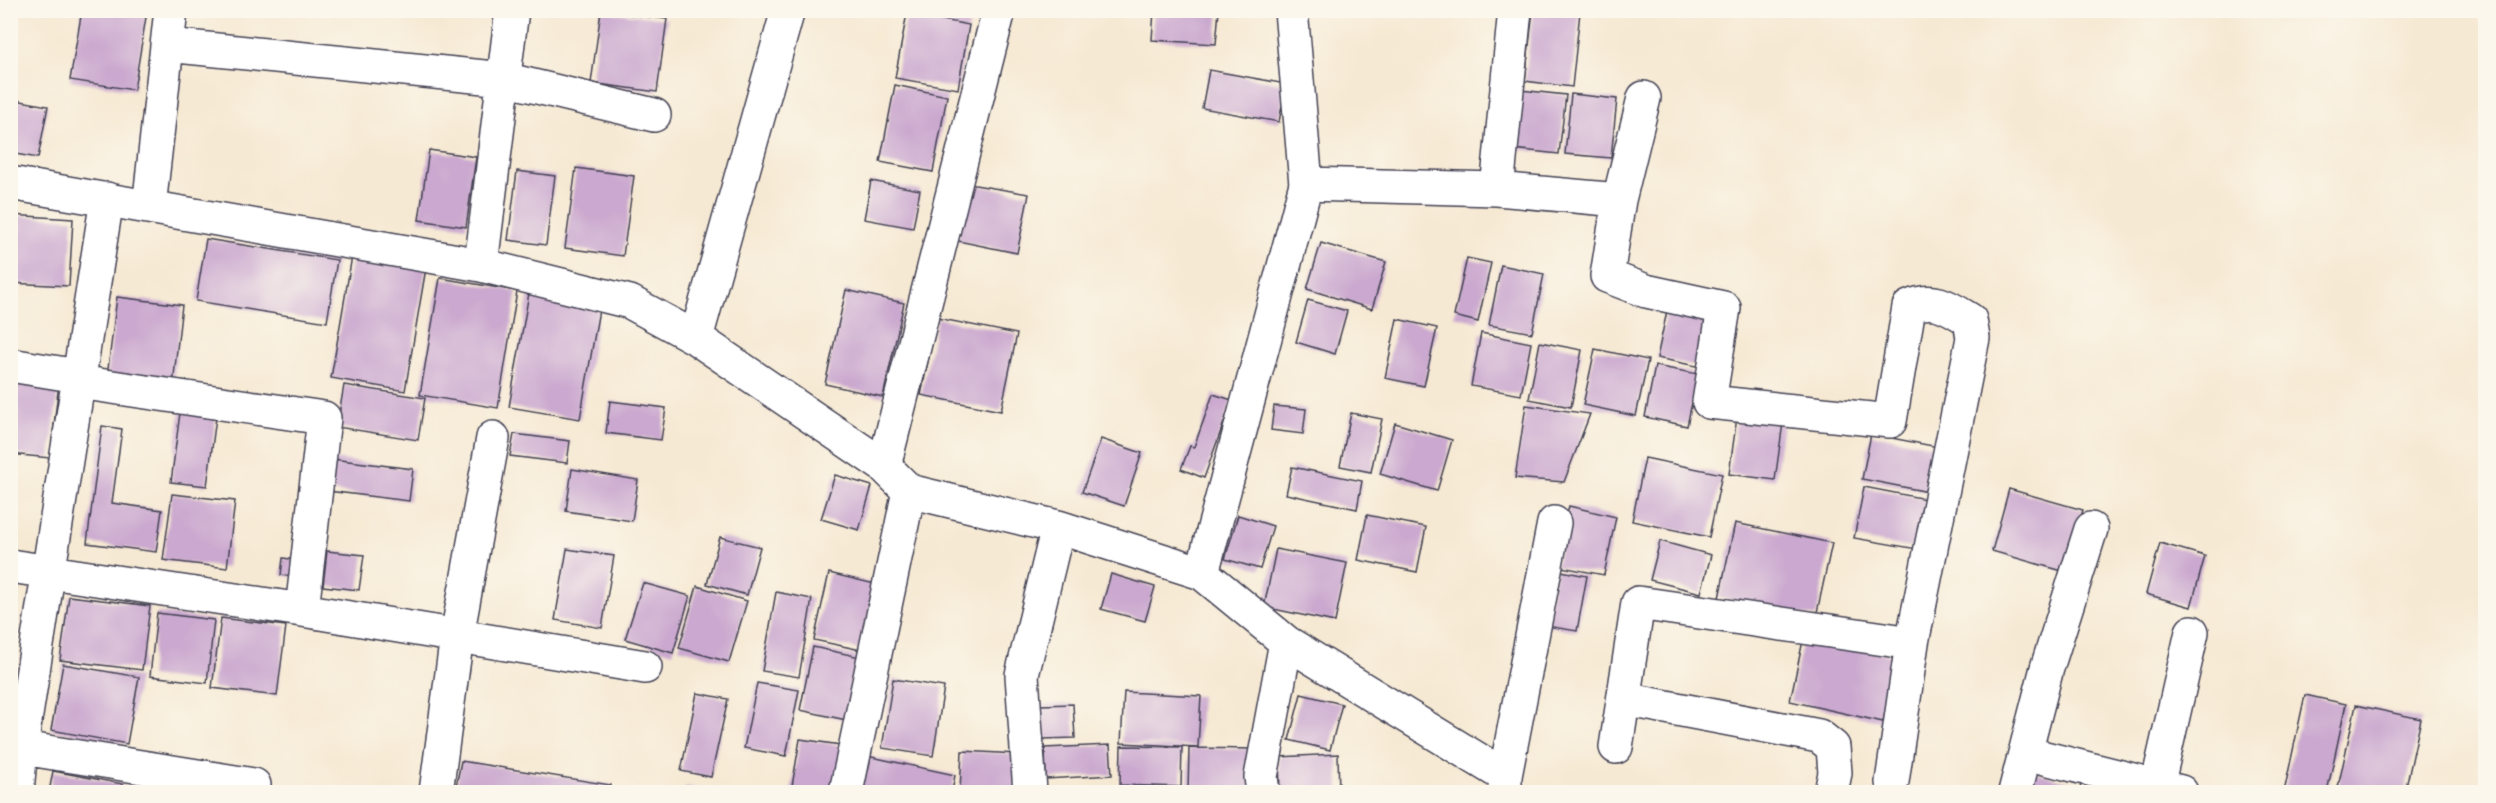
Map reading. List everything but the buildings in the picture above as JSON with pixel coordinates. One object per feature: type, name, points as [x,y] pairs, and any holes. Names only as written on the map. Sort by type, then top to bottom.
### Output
[{"type":"street","points":[[149,207],[171,10]]},
{"type":"street","points":[[481,265],[512,10]]},
{"type":"street","points":[[696,338],[788,10]]},
{"type":"street","points":[[884,466],[999,10]]},
{"type":"street","points":[[1202,573],[1306,184],[1291,10]]},
{"type":"street","points":[[1497,189],[1515,10]]},
{"type":"street","points":[[167,45],[504,79],[654,115]]},
{"type":"street","points":[[1644,98],[1619,200],[1607,276],[1646,291],[1724,308],[1709,402],[1890,421],[1909,307],[1924,300],[1950,308],[1971,320],[1973,338],[1912,643],[1892,782]]},
{"type":"street","points":[[10,183],[481,265],[630,302],[696,338],[884,466],[909,490],[1058,527],[1202,573],[1286,642],[1505,784],[1554,523]]},
{"type":"street","points":[[1306,184],[1497,189],[1619,200]]},
{"type":"street","points":[[17,792],[16,747],[49,572],[107,199]]},
{"type":"street","points":[[10,366],[324,418],[302,610]]},
{"type":"street","points":[[436,792],[457,636],[493,438]]},
{"type":"street","points":[[846,792],[909,490]]},
{"type":"street","points":[[1030,792],[1022,675],[1058,527]]},
{"type":"street","points":[[2015,792],[2047,668],[2091,529]]},
{"type":"street","points":[[10,566],[302,610],[645,667]]},
{"type":"street","points":[[1616,747],[1638,603],[1912,643]]},
{"type":"street","points":[[2025,753],[2169,790],[2192,632]]},
{"type":"street","points":[[1263,792],[1261,777],[1286,642]]},
{"type":"street","points":[[1624,699],[1819,736],[1833,747],[1835,773],[1831,792]]},
{"type":"street","points":[[16,747],[254,785]]}]
